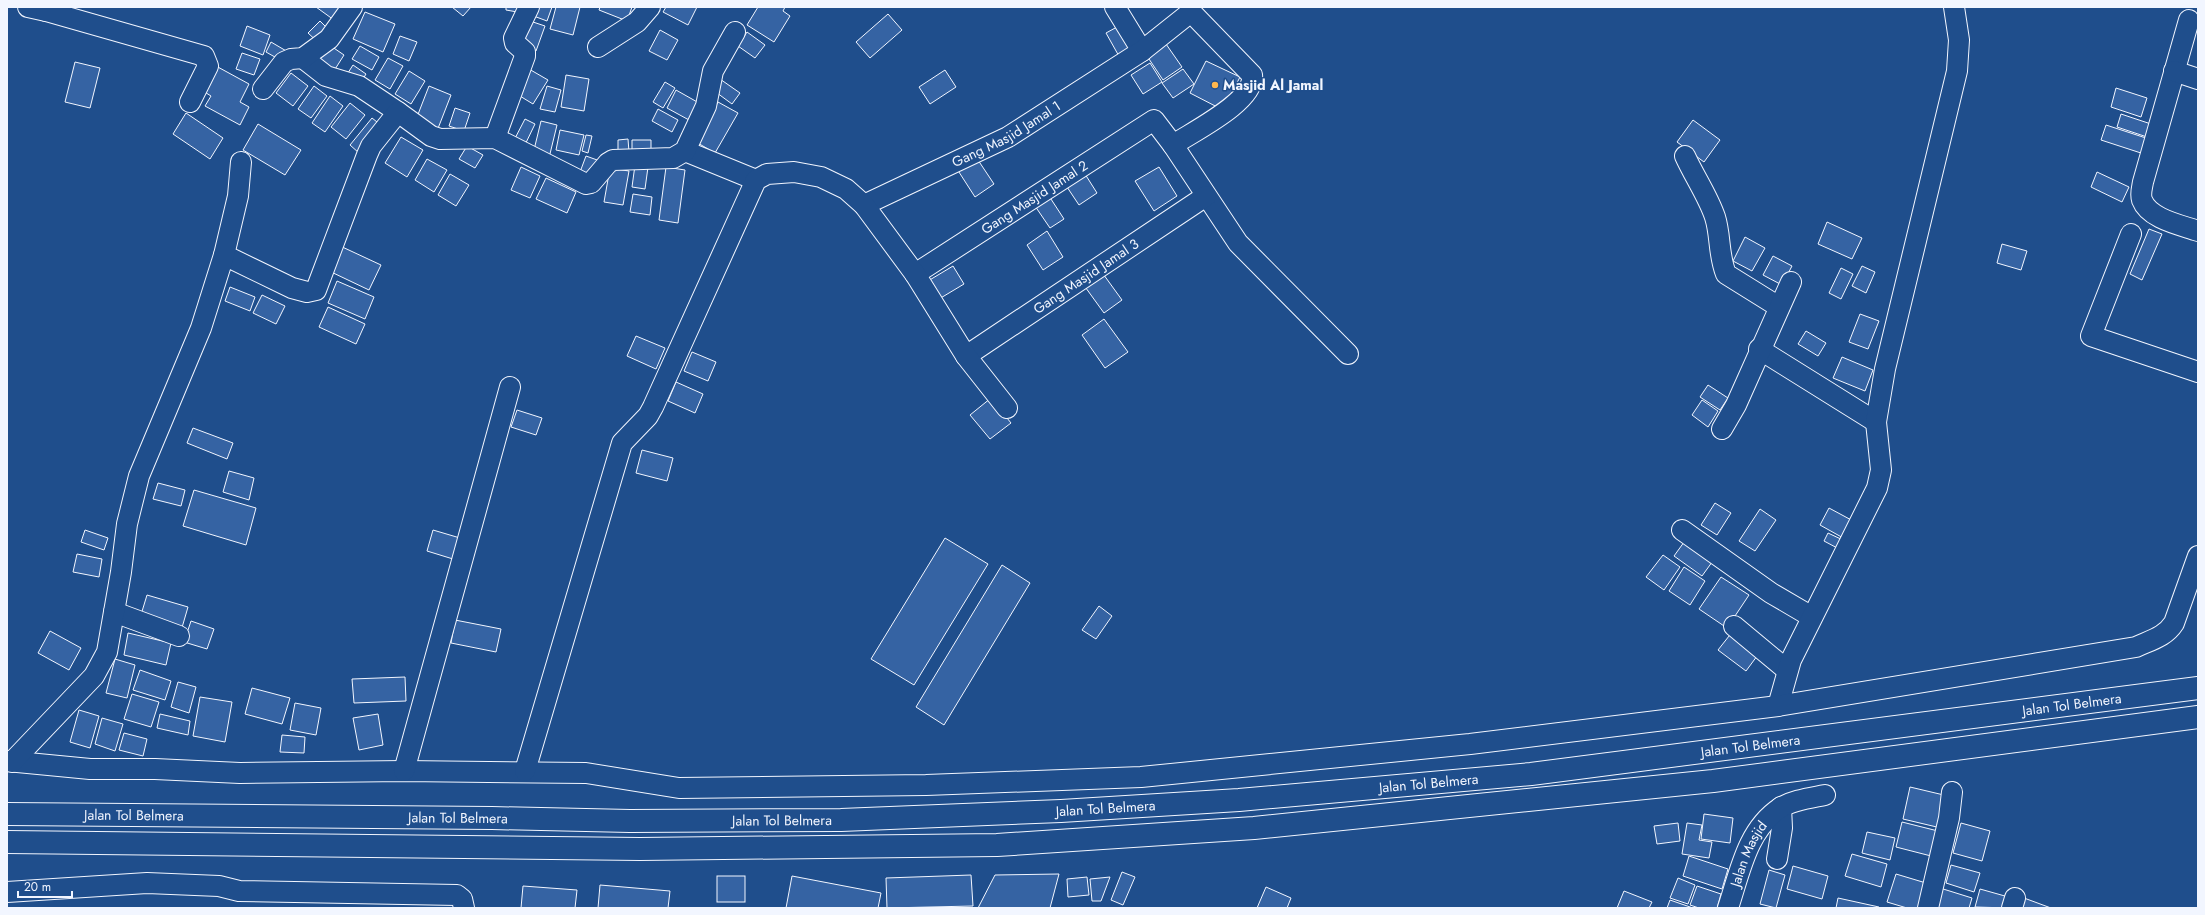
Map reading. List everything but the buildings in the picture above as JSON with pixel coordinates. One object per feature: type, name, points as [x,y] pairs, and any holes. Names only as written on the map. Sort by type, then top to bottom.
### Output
[{"type":"highway","name":"Jalan Tol Belmera","points":[[7,814],[638,821],[841,820],[1061,811],[1239,800],[1531,774],[2198,688]]},
{"type":"highway","name":"Jalan Tol Belmera","points":[[7,842],[640,848],[997,844],[1254,828],[1713,781],[2198,717]]},
{"type":"street","points":[[263,88],[284,62],[291,59],[303,58],[329,39],[352,7]]},
{"type":"street","points":[[495,138],[525,56],[525,52],[515,43],[514,38],[529,7]]},
{"type":"street","points":[[598,47],[637,22],[650,7]]},
{"type":"street","points":[[1115,7],[1142,51]]},
{"type":"street","points":[[1778,706],[1787,670],[1877,488],[1881,470],[1876,422],[1885,369],[1957,71],[1960,40],[1954,7]]},
{"type":"street","points":[[41,8],[204,56],[208,66],[190,102]]},
{"type":"street","name":"Gang Masjid Jamal 1","points":[[864,206],[1008,138],[1142,51],[1191,12],[1252,75],[1252,84],[1242,99],[1173,145]]},
{"type":"street","points":[[2189,20],[2143,182],[2141,196],[2149,210],[2164,219],[2198,231]]},
{"type":"street","points":[[303,58],[326,76],[359,86],[431,136],[440,139],[495,138],[586,184],[591,183],[608,163],[614,160],[673,158],[685,151],[706,106],[713,71],[735,32]]},
{"type":"street","points":[[2174,71],[2198,79]]},
{"type":"street","points":[[224,254],[292,288],[307,292],[316,290],[366,155],[371,146],[398,112]]},
{"type":"street","name":"Gang Masjid Jamal 2","points":[[915,274],[1154,120],[1173,145]]},
{"type":"street","points":[[1173,145],[1238,243],[1348,354]]},
{"type":"street","points":[[685,151],[756,180]]},
{"type":"street","points":[[1685,156],[1714,216],[1718,229],[1718,247],[1726,274],[1779,307]]},
{"type":"street","points":[[10,761],[94,676],[107,652],[127,524],[140,476],[201,328],[224,254],[238,196],[241,162]]},
{"type":"street","points":[[525,771],[622,444],[648,416],[653,407],[756,180],[767,174],[794,172],[822,177],[846,189],[864,206],[915,274],[966,356],[1007,408]]},
{"type":"street","name":"Gang Masjid Jamal 3","points":[[966,356],[1206,196]]},
{"type":"street","points":[[2131,234],[2091,336],[2198,372]]},
{"type":"street","points":[[1722,429],[1736,405],[1759,349],[1791,282]]},
{"type":"street","points":[[1759,349],[1876,422]]},
{"type":"street","points":[[404,771],[510,386]]},
{"type":"street","points":[[1682,530],[1771,593],[1812,617]]},
{"type":"street","points":[[10,761],[90,769],[155,769],[240,773],[404,771],[525,771],[586,773],[679,788],[926,786],[1141,777],[1470,744],[1778,706],[1987,675],[2136,647],[2160,637],[2169,631],[2174,623],[2198,556]]},
{"type":"street","points":[[114,612],[179,636]]},
{"type":"street","points":[[1734,626],[1787,670]]},
{"type":"street","points":[[1928,908],[1949,818],[1952,792]]},
{"type":"street","points":[[1777,859],[1782,828],[1781,807],[1802,799],[1825,795]]},
{"type":"street","name":"Jalan Masjid","points":[[1728,908],[1745,855],[1756,831],[1781,807]]},
{"type":"street","points":[[7,892],[147,883],[219,886],[239,891],[457,895],[462,899],[464,908]]},
{"type":"place","name":"Masjid Al Jamal","points":[[1215,85]]}]
